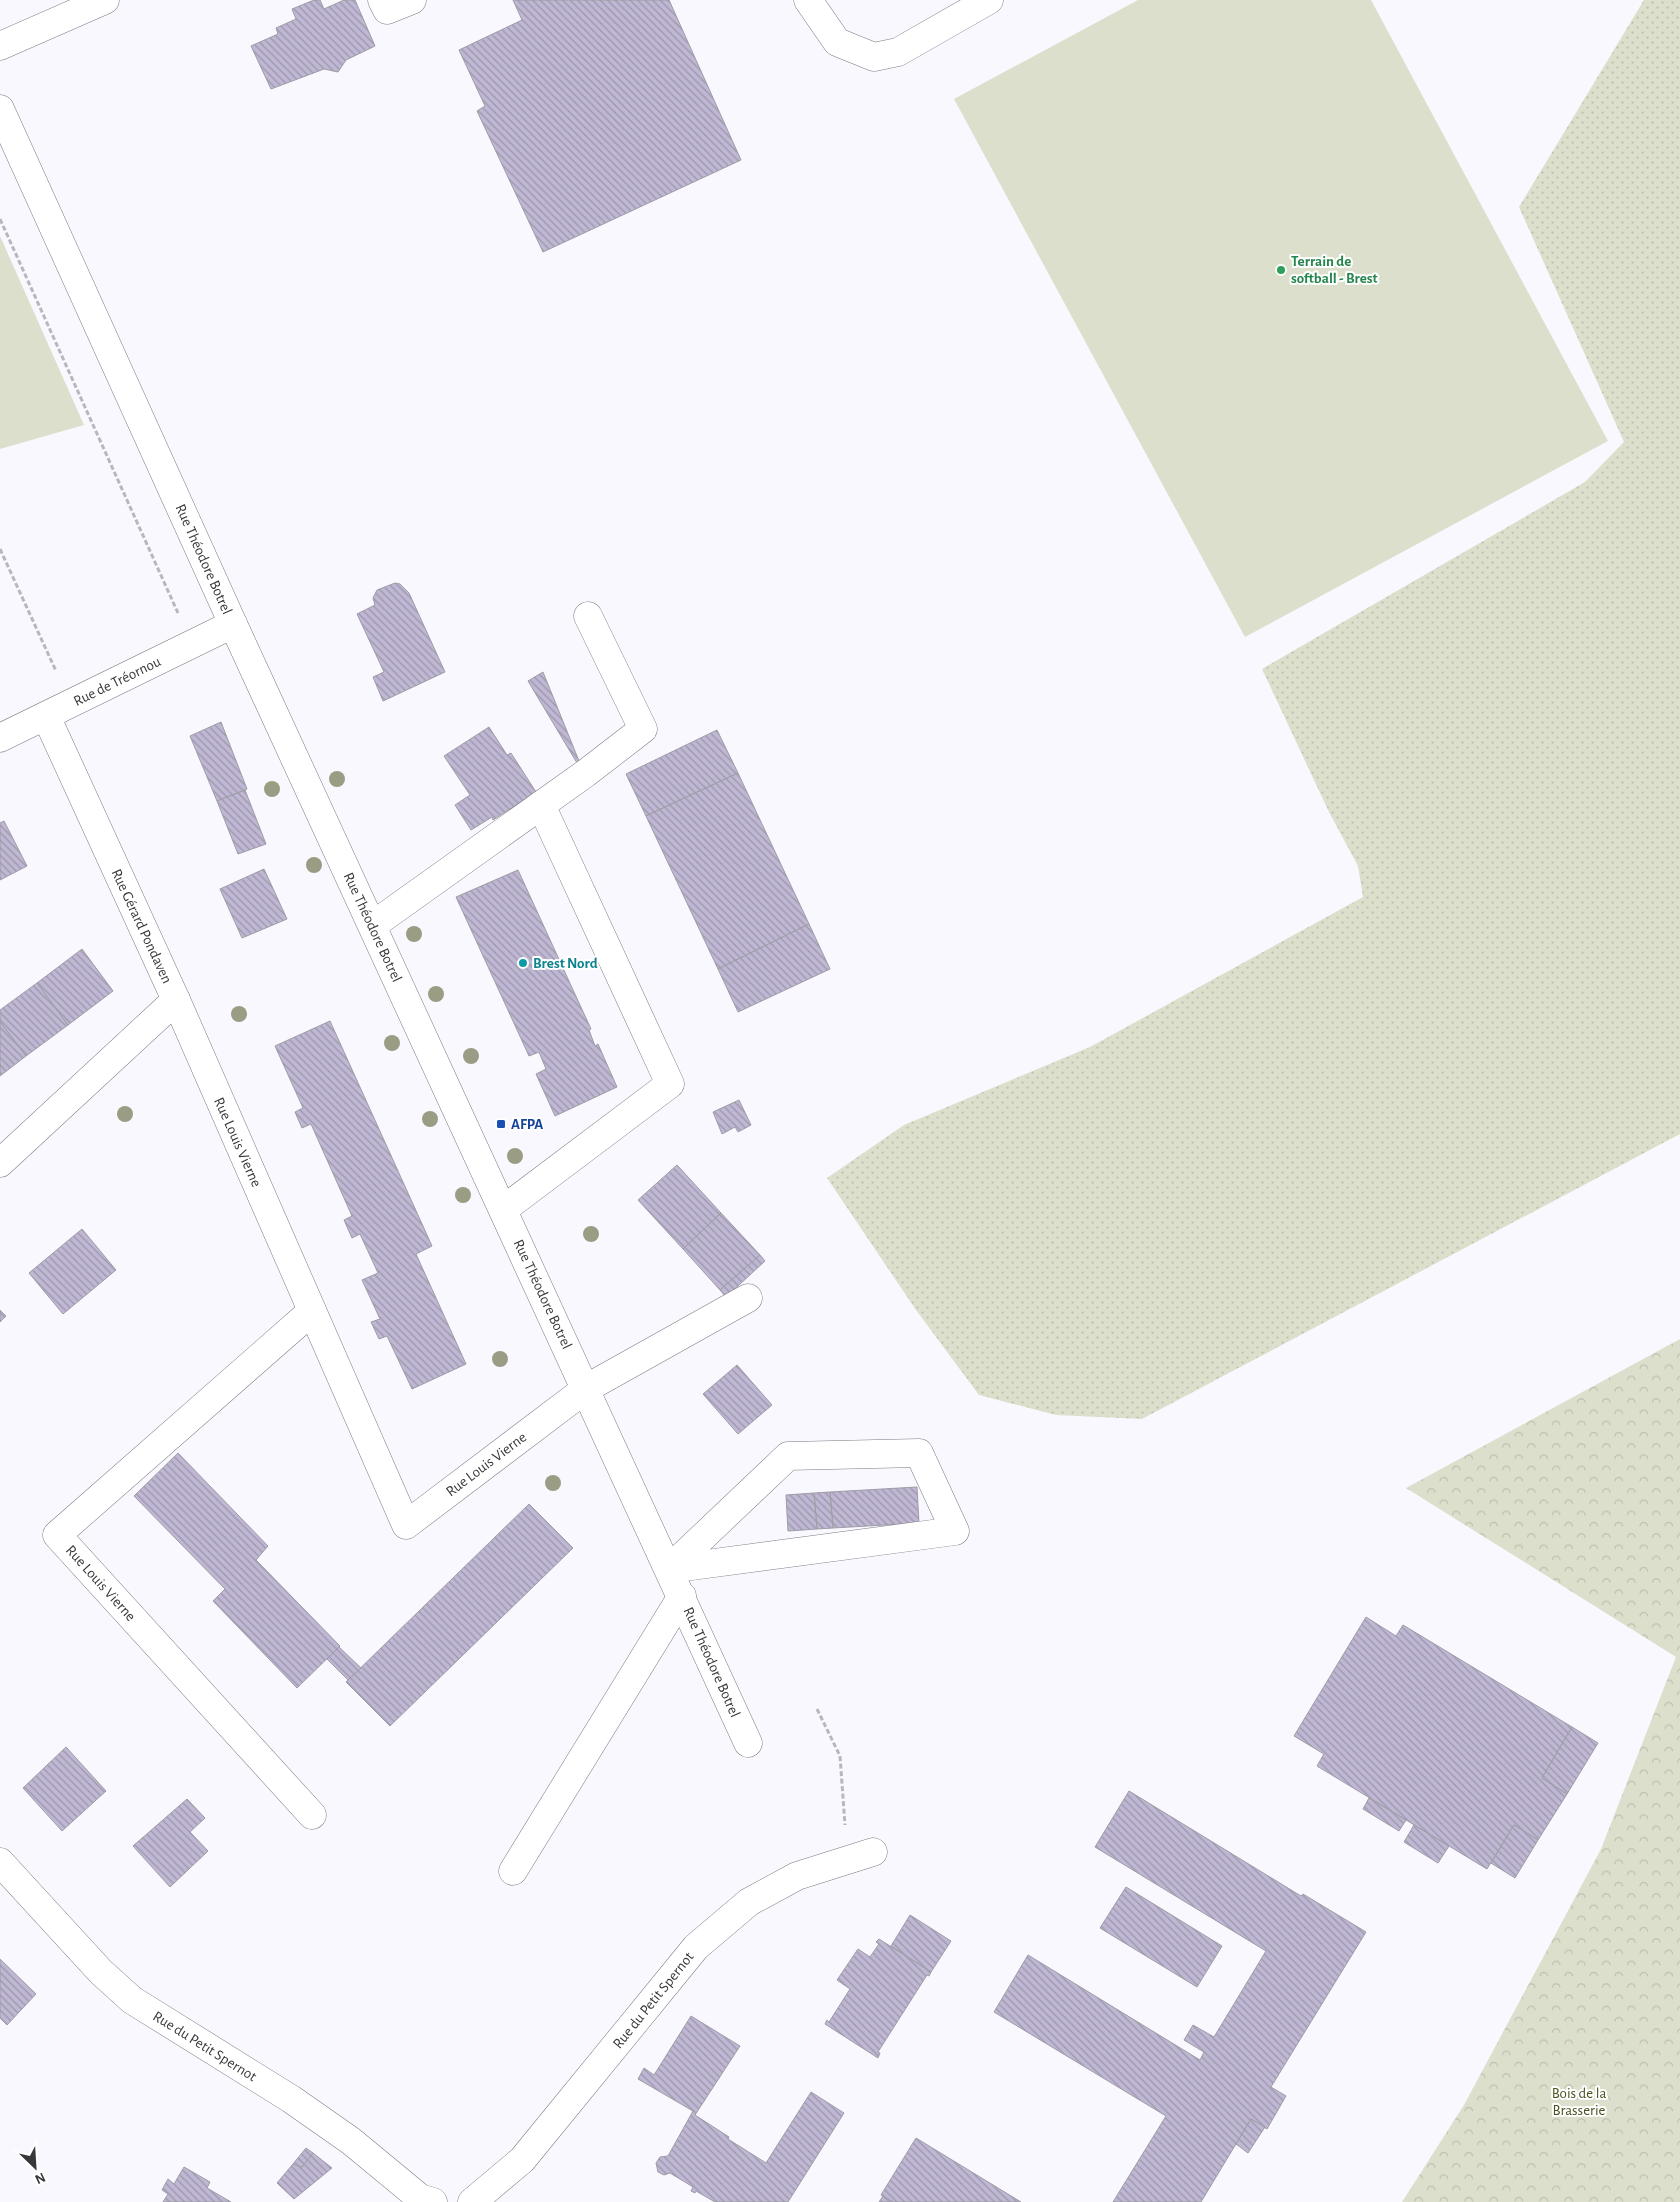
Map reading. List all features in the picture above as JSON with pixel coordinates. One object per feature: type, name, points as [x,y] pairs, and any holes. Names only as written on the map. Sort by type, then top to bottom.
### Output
[{"type":"street","points":[[0,46],[51,11],[105,0]]},
{"type":"street","points":[[382,0],[387,10],[412,0]]},
{"type":"street","points":[[808,0],[837,42],[874,57],[898,52],[989,0]]},
{"type":"street","name":"Rue Théodore Botrel","points":[[0,109],[233,624],[587,1388],[748,1743]]},
{"type":"street","points":[[372,925],[541,805],[643,729],[588,616]]},
{"type":"street","name":"Rue de Tréornou","points":[[0,738],[233,624]]},
{"type":"street","name":"Rue Gérard Pondaven","points":[[0,1163],[176,1000],[46,716]]},
{"type":"street","points":[[504,1209],[670,1084],[541,805]]},
{"type":"street","name":"Rue Louis Vierne","points":[[176,1000],[406,1525],[587,1388]]},
{"type":"street","points":[[587,1388],[748,1298]]},
{"type":"street","name":"Rue Louis Vierne","points":[[312,1311],[57,1535],[312,1815]]},
{"type":"street","points":[[919,1453],[955,1531],[669,1569],[788,1456],[919,1453]]},
{"type":"street","points":[[513,1871],[682,1596]]},
{"type":"street","name":"Rue du Petit Spernot","points":[[472,2202],[522,2160],[696,1947],[749,1902],[797,1876],[873,1852]]},
{"type":"street","name":"Rue du Petit Spernot","points":[[0,1862],[100,1972],[132,2000],[291,2098],[352,2140],[420,2198],[432,2202]]},
{"type":"path","points":[[0,219],[192,644]]},
{"type":"path","points":[[0,549],[71,704]]},
{"type":"path","points":[[818,1709],[840,1756],[844,1792]]},
{"type":"green space","name":"Terrain de softball - Brest","points":[[1138,0],[1371,0],[1608,441],[1245,637],[954,99]]},
{"type":"green space","points":[[1644,0],[1680,0],[1680,1134],[1142,1419],[1056,1415],[979,1395],[916,1310],[827,1178],[904,1125],[1090,1047],[1363,897],[1358,866],[1329,812],[1262,669],[1585,482],[1624,442],[1519,207]]},
{"type":"green space","points":[[0,236],[84,425],[0,449]]},
{"type":"green space","name":"Bois de la Brasserie","points":[[1680,1339],[1680,2202],[1402,2202],[1464,2105],[1601,1849],[1676,1657],[1406,1488]]},
{"type":"building","points":[[314,0],[320,0],[324,9],[344,0],[355,0],[375,46],[346,60],[338,72],[324,69],[271,89],[251,46],[278,34],[276,28],[296,19],[292,9]]},
{"type":"building","points":[[513,0],[669,0],[741,160],[543,252],[477,111],[485,106],[459,50],[522,20]]},
{"type":"building","points":[[395,583],[400,584],[409,593],[445,672],[383,701],[373,677],[384,672],[357,614],[375,605],[373,598],[377,590]]},
{"type":"building","points":[[543,672],[581,766],[580,768],[528,681]]},
{"type":"building","points":[[221,722],[247,789],[217,801],[190,736]]},
{"type":"building","points":[[489,727],[507,755],[511,753],[536,792],[493,820],[492,817],[471,830],[455,805],[470,795],[444,756]]},
{"type":"building","points":[[717,730],[738,773],[646,816],[626,774]]},
{"type":"building","points":[[738,773],[809,924],[718,969],[646,816]]},
{"type":"building","points":[[245,790],[266,844],[238,854],[217,801]]},
{"type":"building","points":[[4,821],[27,866],[0,880],[0,823]]},
{"type":"building","points":[[264,869],[287,919],[242,938],[220,889]]},
{"type":"building","name":"Brest Nord","points":[[518,870],[591,1029],[589,1030],[595,1046],[598,1044],[617,1087],[555,1116],[536,1074],[546,1069],[539,1052],[529,1056],[456,897]]},
{"type":"building","points":[[809,924],[830,969],[738,1012],[718,969]]},
{"type":"building","points":[[82,949],[113,991],[68,1025],[37,983]]},
{"type":"building","points":[[37,983],[68,1025],[26,1056],[0,1022],[0,1010]]},
{"type":"building","points":[[330,1021],[432,1246],[416,1254],[466,1364],[412,1389],[387,1336],[379,1339],[371,1322],[380,1319],[362,1280],[378,1273],[360,1234],[352,1238],[344,1220],[352,1216],[311,1124],[302,1128],[295,1112],[303,1108],[275,1046]]},
{"type":"building","points":[[0,1022],[26,1056],[0,1076]]},
{"type":"building","points":[[739,1100],[751,1125],[738,1132],[735,1127],[722,1134],[713,1112]]},
{"type":"building","points":[[677,1165],[721,1213],[683,1249],[638,1200]]},
{"type":"building","points":[[721,1213],[760,1255],[720,1290],[683,1249]]},
{"type":"building","points":[[82,1229],[116,1270],[63,1314],[29,1273]]},
{"type":"building","points":[[760,1255],[765,1261],[726,1297],[720,1290]]},
{"type":"building","points":[[0,1310],[6,1316],[0,1322]]},
{"type":"building","points":[[737,1365],[772,1405],[738,1434],[703,1394]]},
{"type":"building","points":[[178,1453],[268,1546],[256,1560],[340,1646],[297,1688],[213,1601],[225,1589],[134,1496]]},
{"type":"building","points":[[917,1487],[919,1523],[833,1528],[830,1492]]},
{"type":"building","points":[[830,1492],[833,1528],[817,1529],[814,1493]]},
{"type":"building","points":[[814,1493],[817,1529],[788,1531],[786,1495]]},
{"type":"building","points":[[529,1504],[573,1548],[390,1726],[346,1682]]},
{"type":"building","points":[[1366,1617],[1396,1636],[1403,1625],[1572,1727],[1542,1778],[1567,1794],[1538,1840],[1514,1825],[1487,1869],[1317,1766],[1324,1754],[1294,1736]]},
{"type":"building","points":[[339,1647],[361,1668],[348,1680],[327,1659]]},
{"type":"building","points":[[1572,1727],[1598,1743],[1567,1794],[1542,1778]]},
{"type":"building","points":[[66,1747],[106,1791],[62,1831],[23,1788]]},
{"type":"building","points":[[1129,1791],[1301,1896],[1303,1894],[1366,1932],[1271,2087],[1286,2096],[1267,2129],[1251,2119],[1201,2202],[1113,2202],[1166,2116],[994,2012],[1028,1955],[1200,2060],[1204,2052],[1184,2040],[1193,2025],[1214,2037],[1266,1951],[1095,1847]]},
{"type":"building","points":[[1369,1798],[1406,1820],[1399,1831],[1363,1809]]},
{"type":"building","points":[[187,1799],[205,1818],[190,1832],[208,1851],[170,1887],[133,1846]]},
{"type":"building","points":[[1414,1825],[1449,1846],[1438,1863],[1404,1842]]},
{"type":"building","points":[[1514,1825],[1538,1840],[1515,1878],[1491,1863]]},
{"type":"building","points":[[1126,1887],[1222,1946],[1197,1987],[1100,1928]]},
{"type":"building","points":[[910,1915],[951,1941],[931,1972],[891,1946]]},
{"type":"building","points":[[879,1939],[931,1972],[929,1976],[927,1975],[878,2052],[880,2053],[878,2058],[825,2024],[827,2020],[829,2022],[850,1989],[837,1980],[858,1949],[870,1957],[879,1944],[876,1942]]},
{"type":"building","points":[[0,1959],[36,1994],[7,2025],[0,2018]]},
{"type":"building","points":[[691,2016],[740,2046],[695,2115],[729,2137],[728,2139],[766,2163],[811,2092],[844,2113],[788,2202],[715,2202],[696,2191],[695,2193],[691,2191],[693,2187],[670,2173],[664,2175],[658,2172],[656,2163],[660,2157],[668,2156],[693,2111],[638,2079],[644,2068],[654,2075]]},
{"type":"building","points":[[1251,2119],[1265,2127],[1248,2153],[1236,2144]]},
{"type":"building","points":[[916,2138],[1021,2202],[893,2202],[881,2195]]},
{"type":"building","points":[[306,2148],[313,2153],[302,2167],[295,2167],[293,2164]]},
{"type":"building","points":[[313,2153],[332,2168],[294,2199],[277,2183],[293,2164],[302,2167]]},
{"type":"building","points":[[184,2167],[210,2182],[207,2188],[231,2202],[163,2202],[168,2194],[162,2190],[168,2179],[174,2184]]},
{"type":"building","points":[[883,2196],[893,2202],[879,2202]]},
{"type":"place","name":"Terrain de softball - Brest","points":[[1281,270]]},
{"type":"place","name":"Brest Nord","points":[[523,963]]},
{"type":"place","name":"AFPA","points":[[501,1124]]}]
